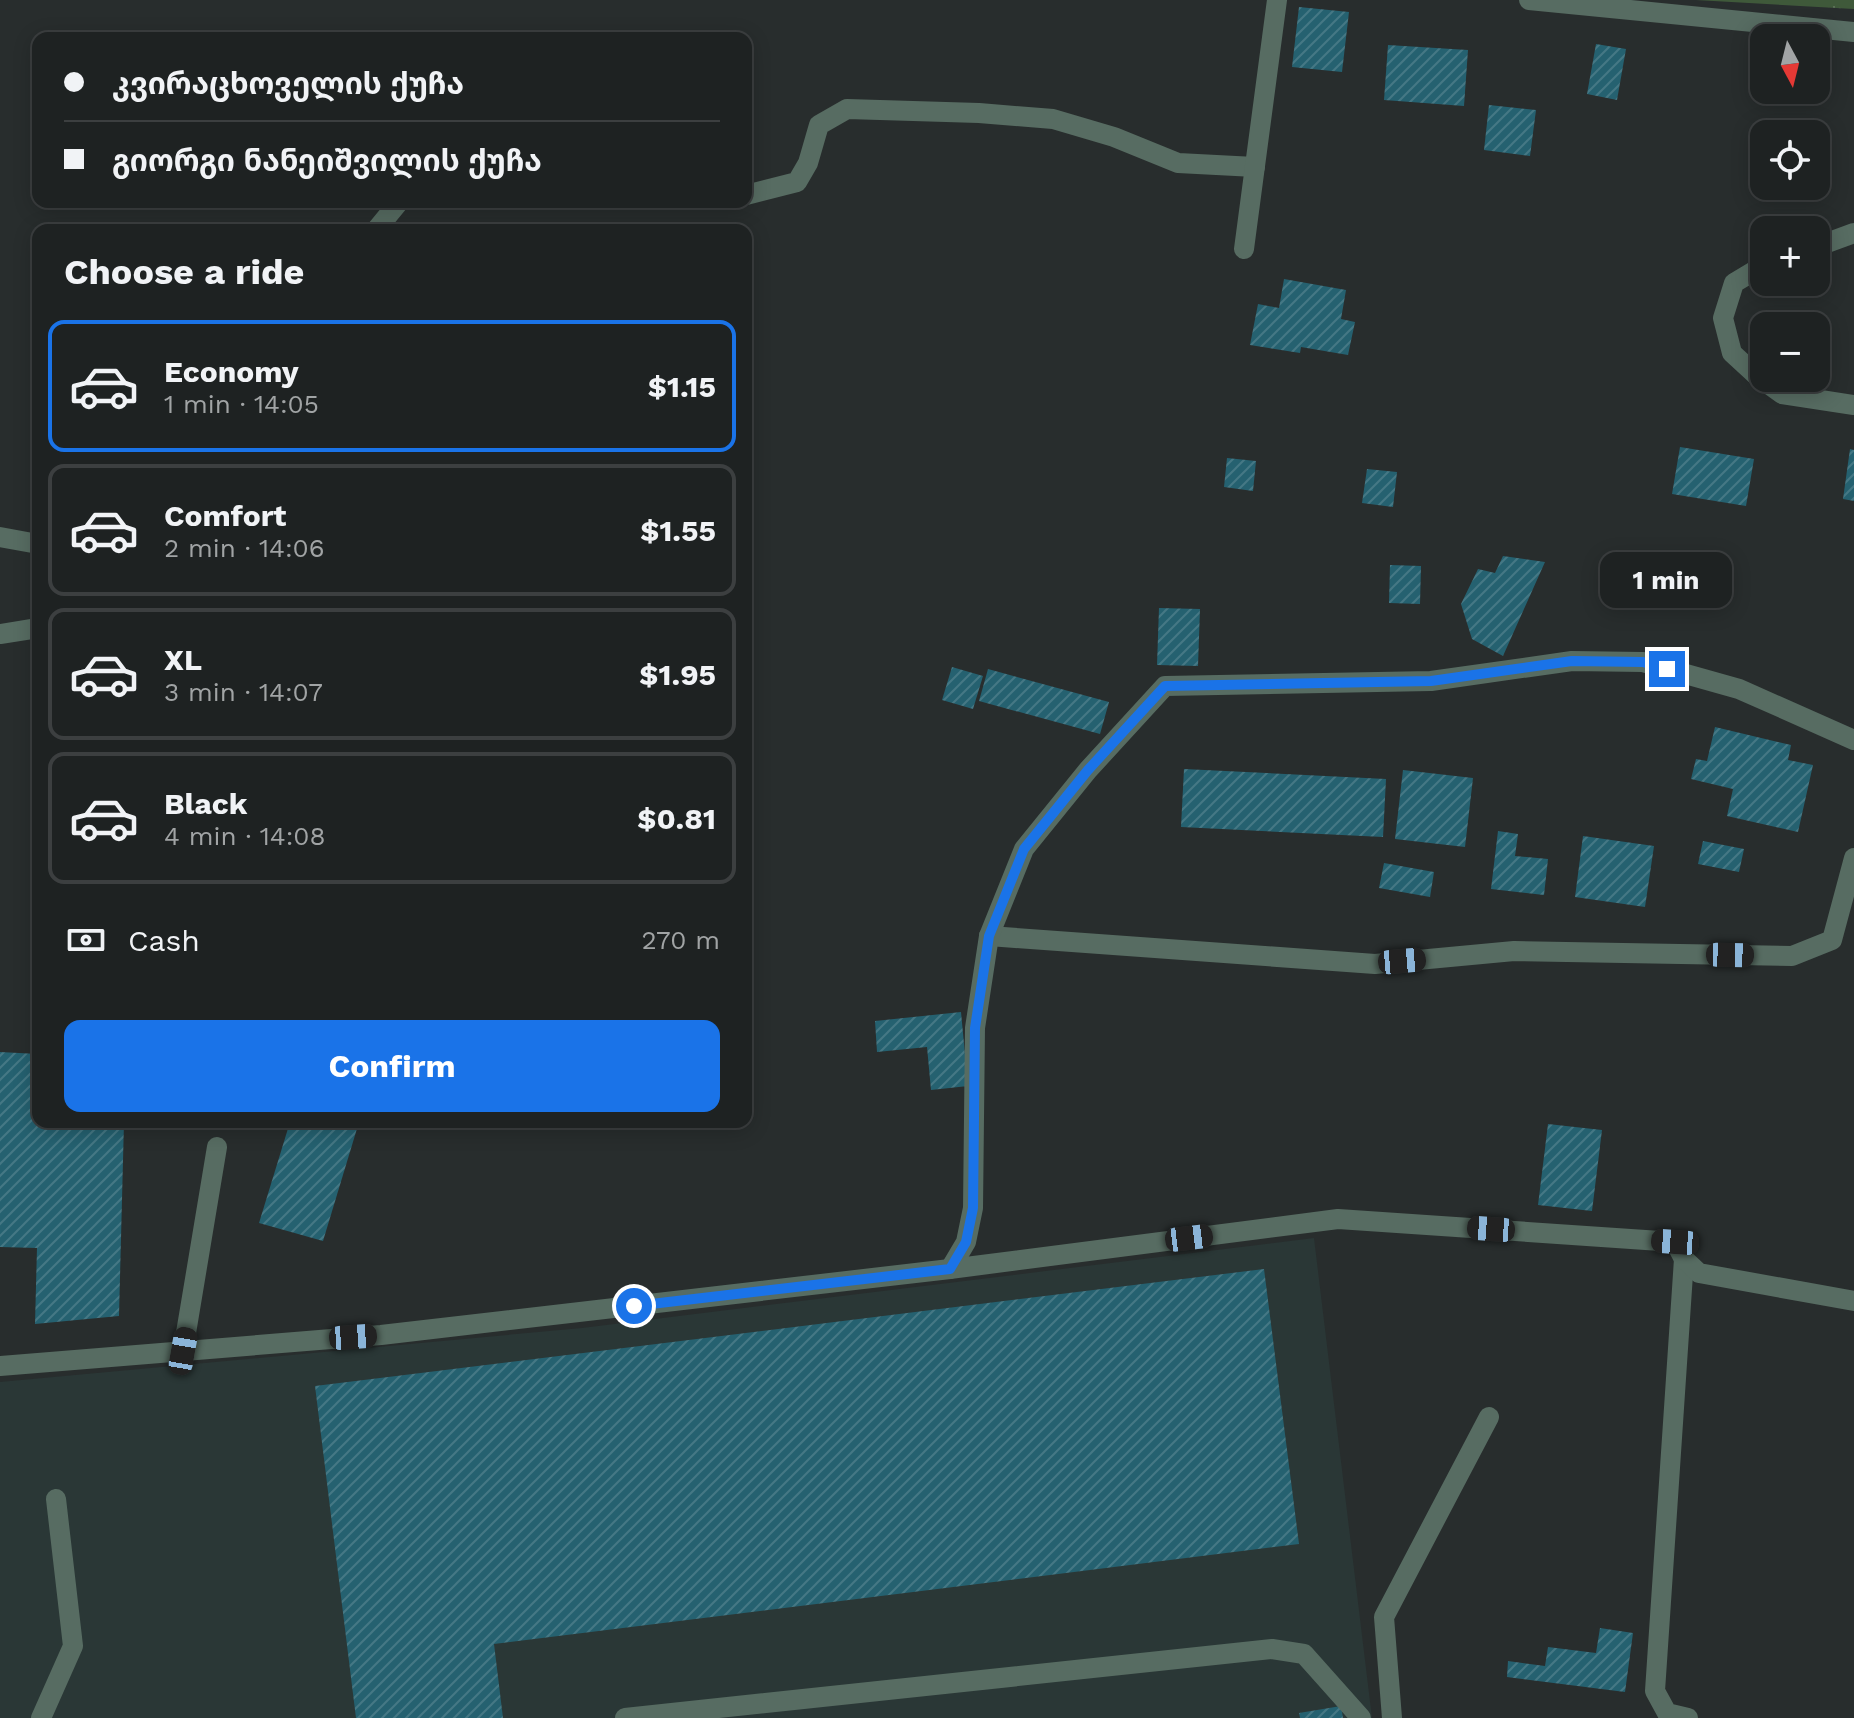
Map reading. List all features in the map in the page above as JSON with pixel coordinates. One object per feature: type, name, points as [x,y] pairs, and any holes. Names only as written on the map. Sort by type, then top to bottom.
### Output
[{"type":"street","points":[[1244,249],[1277,0]]},
{"type":"street","points":[[1529,0],[1854,32]]},
{"type":"street","points":[[752,193],[797,182],[808,163],[819,125],[847,109],[979,113],[1053,119],[1114,137],[1178,163],[1255,167]]},
{"type":"street","points":[[381,224],[394,208]]},
{"type":"street","points":[[1830,242],[1854,233]]},
{"type":"street","points":[[1750,273],[1734,283],[1723,318],[1732,353],[1782,394],[1854,405]]},
{"type":"street","points":[[0,537],[32,543]]},
{"type":"street","points":[[0,634],[32,629]]},
{"type":"street","points":[[950,1269],[966,1242],[973,1208],[975,1028],[989,936],[1024,849],[1088,770],[1165,686],[1431,681],[1572,661],[1643,662],[1739,689],[1854,740]]},
{"type":"street","points":[[989,936],[1375,964],[1514,951],[1792,956],[1832,940],[1854,858]]},
{"type":"street","points":[[183,1351],[217,1147]]},
{"type":"street","points":[[0,1366],[381,1335],[950,1269],[1338,1219],[1675,1242],[1684,1259],[1699,1273],[1854,1301]]},
{"type":"street","points":[[1684,1259],[1655,1691],[1667,1713],[1688,1718]]},
{"type":"street","points":[[1392,1718],[1384,1617],[1489,1417]]},
{"type":"street","points":[[41,1718],[73,1646],[56,1499]]},
{"type":"street","points":[[625,1718],[1272,1649],[1304,1654],[1361,1718]]},
{"type":"shaded area","points":[[1314,1238],[1372,1718],[0,1718],[0,1382],[582,1328]]},
{"type":"green space","points":[[1696,0],[1854,0],[1854,9]]},
{"type":"building","points":[[1299,7],[1349,12],[1342,72],[1292,67]]},
{"type":"building","points":[[1596,44],[1626,49],[1617,100],[1587,94]]},
{"type":"building","points":[[1388,45],[1468,50],[1464,106],[1384,100]]},
{"type":"building","points":[[1489,105],[1536,110],[1530,156],[1484,150]]},
{"type":"building","points":[[1284,279],[1346,290],[1341,319],[1355,322],[1348,355],[1301,347],[1300,353],[1250,345],[1258,304],[1279,308]]},
{"type":"building","points":[[1680,447],[1754,459],[1746,506],[1672,494]]},
{"type":"building","points":[[1850,449],[1854,450],[1854,501],[1843,499]]},
{"type":"building","points":[[1227,458],[1256,461],[1253,491],[1224,487]]},
{"type":"building","points":[[1367,469],[1397,472],[1393,507],[1362,503]]},
{"type":"building","points":[[1503,556],[1545,562],[1503,656],[1472,639],[1461,604],[1478,569],[1495,573]]},
{"type":"building","points":[[1390,565],[1421,566],[1420,604],[1389,603]]},
{"type":"building","points":[[1159,608],[1200,609],[1198,666],[1157,665]]},
{"type":"building","points":[[952,667],[983,676],[973,709],[942,700]]},
{"type":"building","points":[[988,669],[1109,702],[1100,734],[979,701]]},
{"type":"building","points":[[1715,727],[1791,745],[1788,760],[1813,765],[1798,832],[1727,816],[1733,789],[1691,779],[1696,759],[1707,761]]},
{"type":"building","points":[[1184,769],[1386,779],[1383,837],[1181,827]]},
{"type":"building","points":[[1403,770],[1473,778],[1465,847],[1395,839]]},
{"type":"building","points":[[1498,831],[1518,834],[1515,856],[1548,859],[1544,895],[1491,889]]},
{"type":"building","points":[[1583,836],[1654,846],[1645,907],[1575,897]]},
{"type":"building","points":[[1703,841],[1744,849],[1739,872],[1698,864]]},
{"type":"building","points":[[1384,863],[1434,872],[1430,897],[1379,888]]},
{"type":"building","points":[[961,1012],[968,1086],[931,1090],[927,1047],[877,1052],[875,1021]]},
{"type":"building","points":[[0,1052],[32,1054],[32,1128],[124,1128],[119,1316],[35,1324],[37,1248],[0,1247]]},
{"type":"building","points":[[1548,1124],[1602,1130],[1592,1211],[1538,1205]]},
{"type":"building","points":[[288,1128],[357,1128],[323,1241],[259,1223]]},
{"type":"building","points":[[1264,1269],[1299,1544],[494,1644],[503,1718],[356,1718],[315,1386]]},
{"type":"building","points":[[1600,1628],[1633,1633],[1625,1692],[1507,1677],[1508,1661],[1545,1666],[1548,1647],[1596,1653]]},
{"type":"building","points":[[1341,1706],[1343,1718],[1300,1718],[1299,1713]]},
{"type":"route","points":[[634,1306],[950,1269],[966,1242],[973,1208],[975,1028],[989,936],[1024,849],[1088,770],[1165,686],[1431,681],[1572,661],[1643,662],[1667,669]]}]
